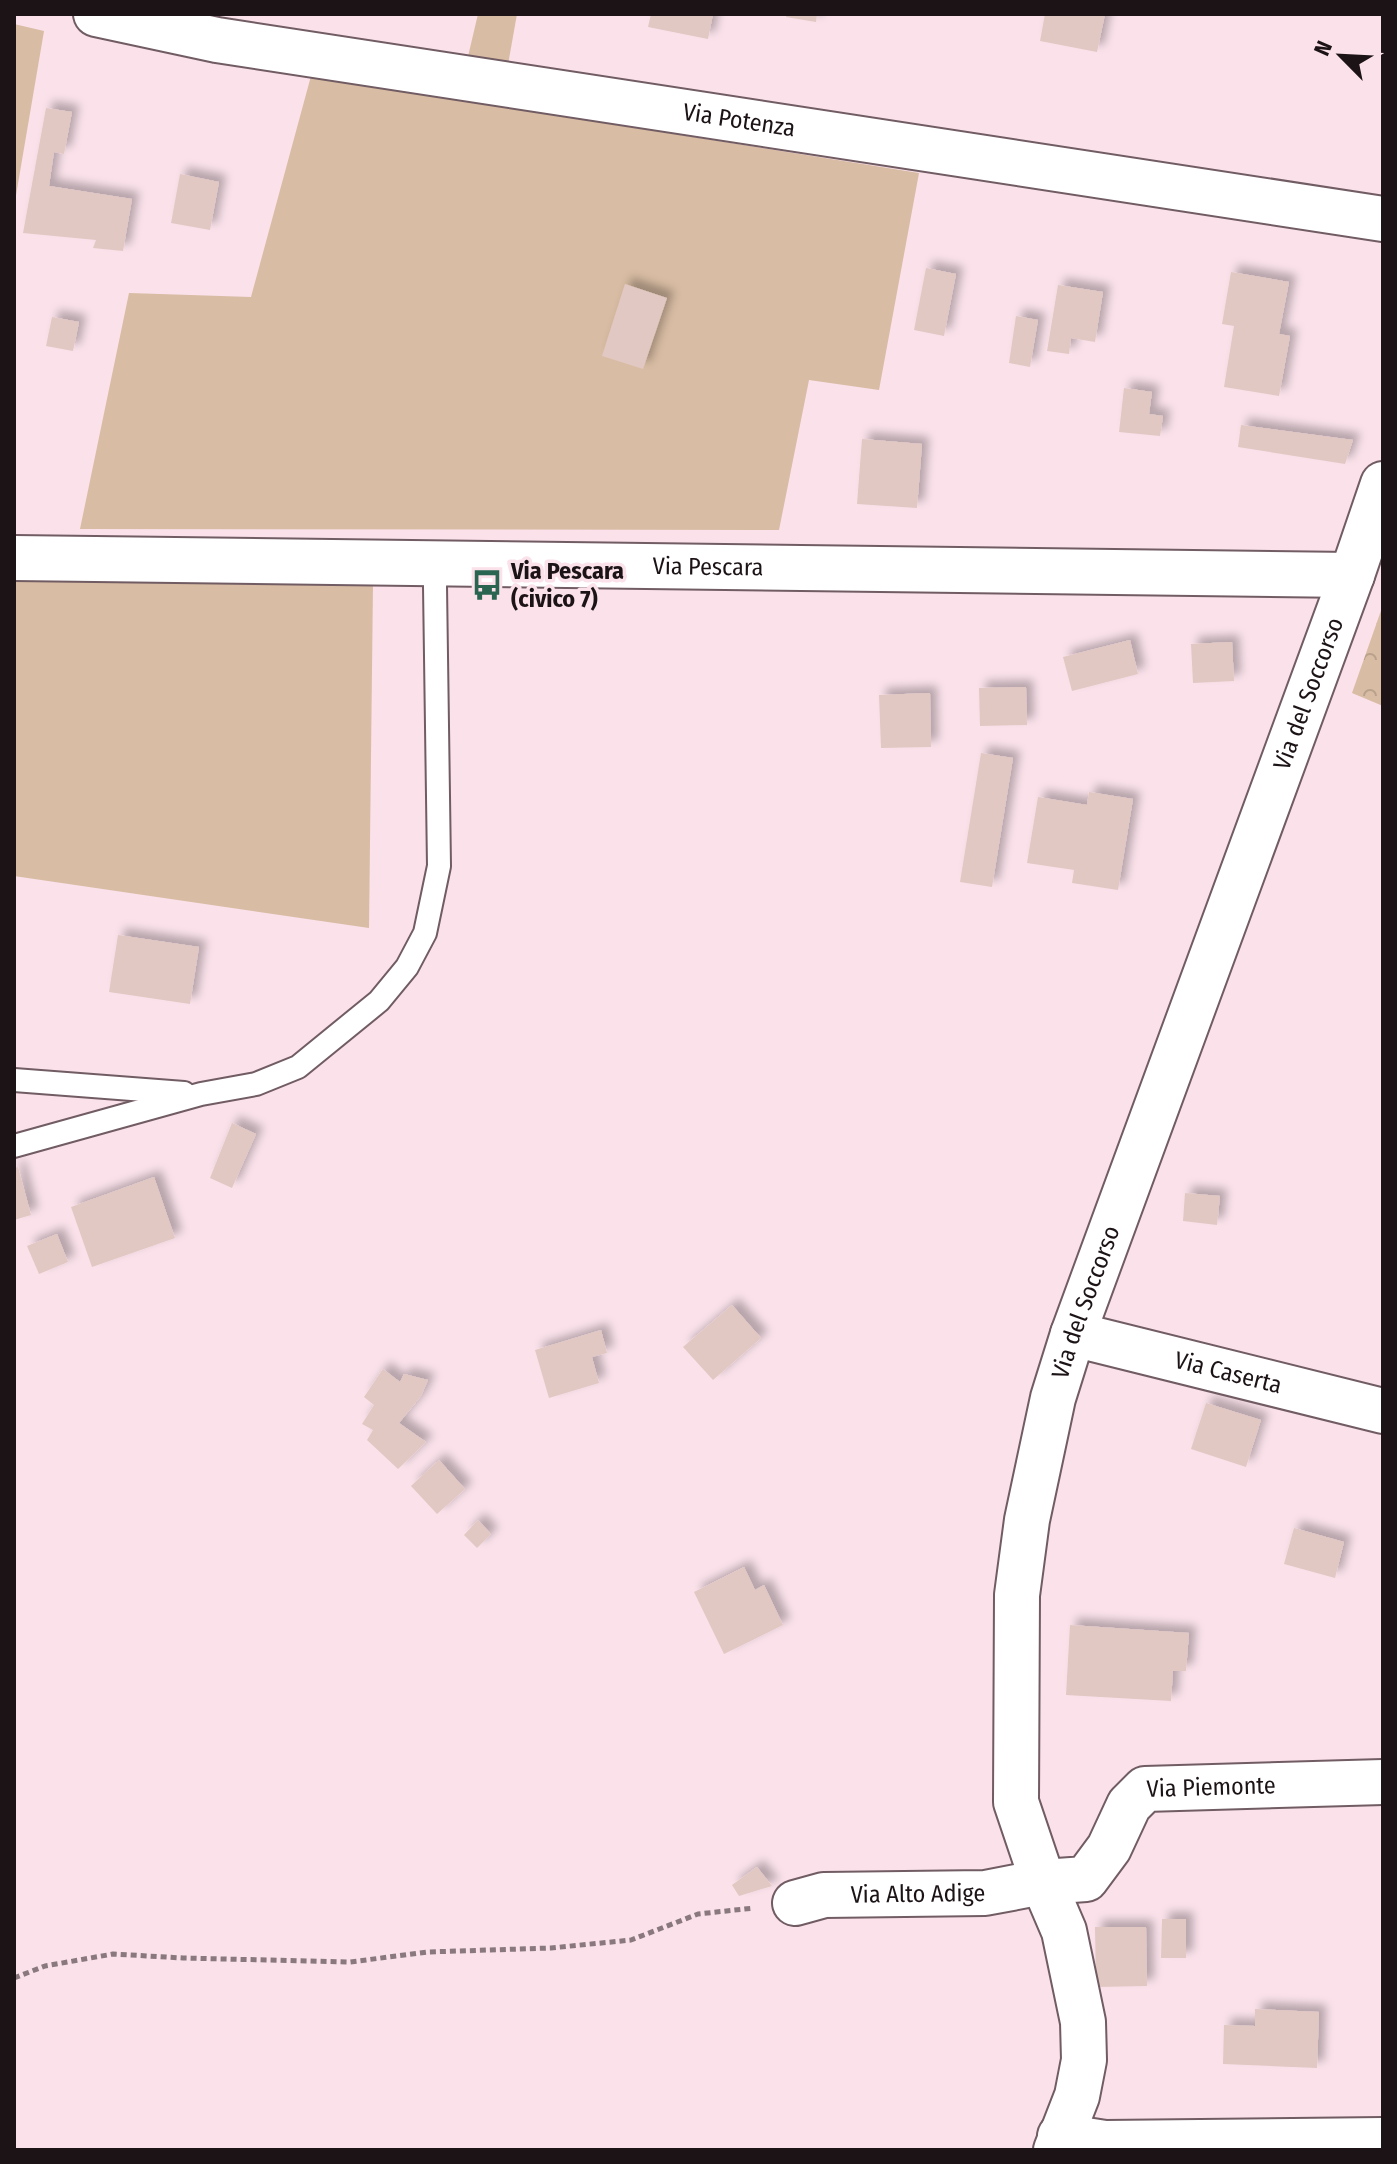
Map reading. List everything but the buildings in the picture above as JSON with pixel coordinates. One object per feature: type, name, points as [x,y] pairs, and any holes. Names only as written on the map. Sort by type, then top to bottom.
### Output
[{"type":"street","name":"Via Potenza","points":[[96,14],[217,40],[1383,219]]},
{"type":"street","name":"Via del Soccorso","points":[[1058,2143],[1077,2096],[1084,2060],[1083,2022],[1064,1931],[1043,1882],[1016,1802],[1017,1595],[1027,1520],[1053,1398],[1073,1334],[1383,484]]},
{"type":"street","name":"Via Pescara","points":[[14,558],[1352,575]]},
{"type":"street","name":"Via Caserta","points":[[1073,1334],[1383,1411]]},
{"type":"street","name":"Via Piemonte","points":[[1043,1882],[1086,1879],[1109,1848],[1129,1805],[1145,1789],[1383,1782]]},
{"type":"street","name":"Via Alto Adige","points":[[795,1903],[824,1895],[985,1893],[1043,1882]]},
{"type":"street","points":[[1058,2143],[1383,2140]]},
{"type":"lane","points":[[14,1146],[201,1094],[256,1084],[298,1067],[379,1001],[407,967],[425,933],[439,866],[435,586],[438,564]]},
{"type":"lane","points":[[14,1080],[201,1094]]},
{"type":"path","points":[[14,1978],[45,1966],[113,1954],[350,1962],[428,1952],[551,1948],[631,1940],[698,1914],[795,1903]]},
{"type":"green space","points":[[478,14],[517,14],[507,70],[466,65]]},
{"type":"green space","points":[[14,24],[44,31],[14,207]]},
{"type":"green space","points":[[311,76],[919,173],[879,390],[809,380],[779,530],[80,529],[129,293],[251,297]]},
{"type":"green space","points":[[14,575],[373,583],[369,928],[14,876]]},
{"type":"green space","points":[[1383,605],[1383,706],[1352,693]]},
{"type":"place","name":"Via Pescara (civico 7)","points":[[487,585]]}]
